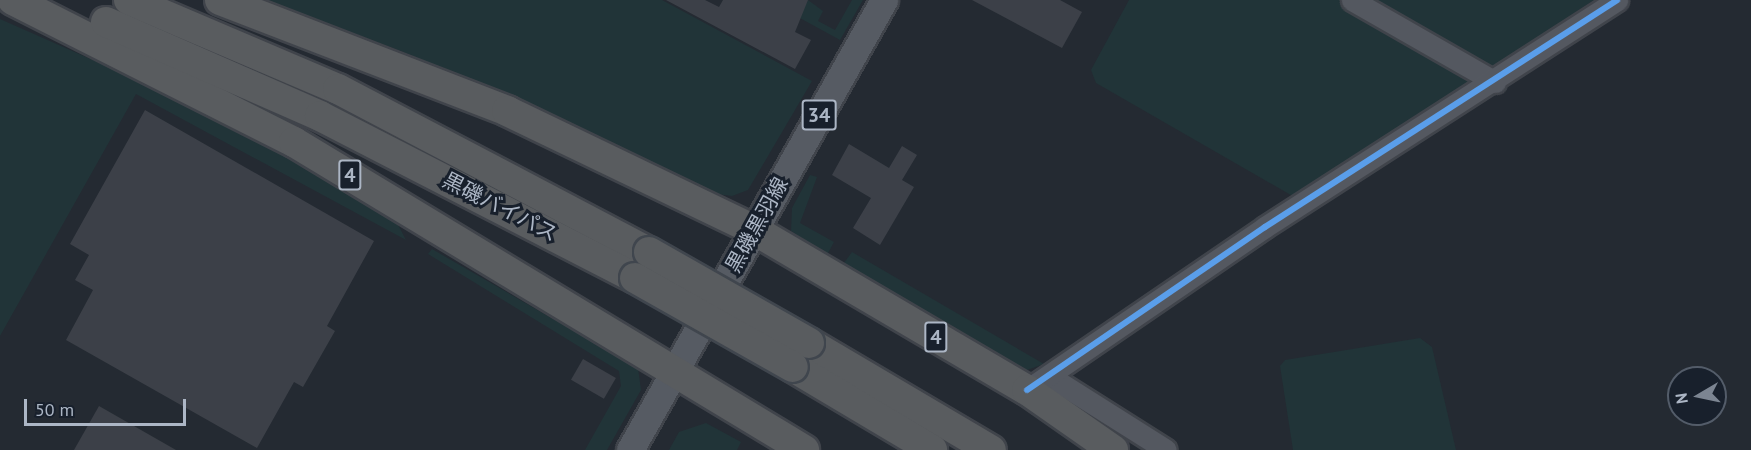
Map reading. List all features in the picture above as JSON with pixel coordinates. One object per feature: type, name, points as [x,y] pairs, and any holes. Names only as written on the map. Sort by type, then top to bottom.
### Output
[{"type":"highway","name":"4","points":[[13,0],[294,142],[804,450]]},
{"type":"highway","name":"黒磯バイパス","points":[[49,0],[320,116],[635,278],[801,355],[991,450]]},
{"type":"highway","name":"黒磯バイパス","points":[[129,0],[338,89],[649,252],[801,355],[932,450]]},
{"type":"highway","name":"4","points":[[220,0],[507,111],[754,230],[1038,383],[1113,450]]},
{"type":"main road","name":"黒磯黒羽線","points":[[630,450],[884,0]]},
{"type":"street","points":[[1352,0],[1495,82]]},
{"type":"street","points":[[1166,450],[1038,383],[1265,227],[1495,82],[1617,0]]},
{"type":"green space","points":[[266,0],[662,0],[812,81],[748,190],[732,196],[707,193],[411,55]]},
{"type":"green space","points":[[808,0],[823,11],[818,21],[835,30],[852,0],[863,0],[840,40],[798,17]]},
{"type":"green space","points":[[1129,0],[1594,0],[1296,198],[1096,83],[1091,70]]},
{"type":"green space","points":[[0,19],[138,80],[303,163],[394,217],[406,240],[136,94],[0,336]]},
{"type":"green space","points":[[810,175],[817,177],[800,223],[834,242],[827,255],[791,231],[792,208]]},
{"type":"green space","points":[[432,249],[638,368],[641,390],[607,450],[585,450],[621,386],[619,371],[428,254]]},
{"type":"green space","points":[[852,252],[1044,364],[1027,370],[1017,367],[844,263]]},
{"type":"green space","points":[[1420,338],[1432,347],[1456,450],[1293,450],[1280,366],[1285,360]]},
{"type":"green space","points":[[706,423],[741,442],[737,450],[669,450],[679,432]]},
{"type":"building","points":[[666,0],[705,0],[719,7],[723,0],[808,0],[795,32],[811,40],[795,69]]},
{"type":"building","points":[[972,0],[1060,0],[1082,12],[1062,48]]},
{"type":"building","points":[[145,110],[374,241],[327,326],[335,331],[303,387],[294,382],[257,448],[66,340],[93,290],[75,280],[89,255],[70,244]]},
{"type":"building","points":[[849,144],[889,168],[902,146],[917,155],[902,180],[914,187],[880,245],[853,228],[871,198],[832,175]]},
{"type":"building","points":[[583,359],[616,378],[604,399],[571,380]]},
{"type":"building","points":[[99,406],[176,450],[74,450]]},
{"type":"cycle path","points":[[1027,390],[1265,227],[1617,0]]}]
